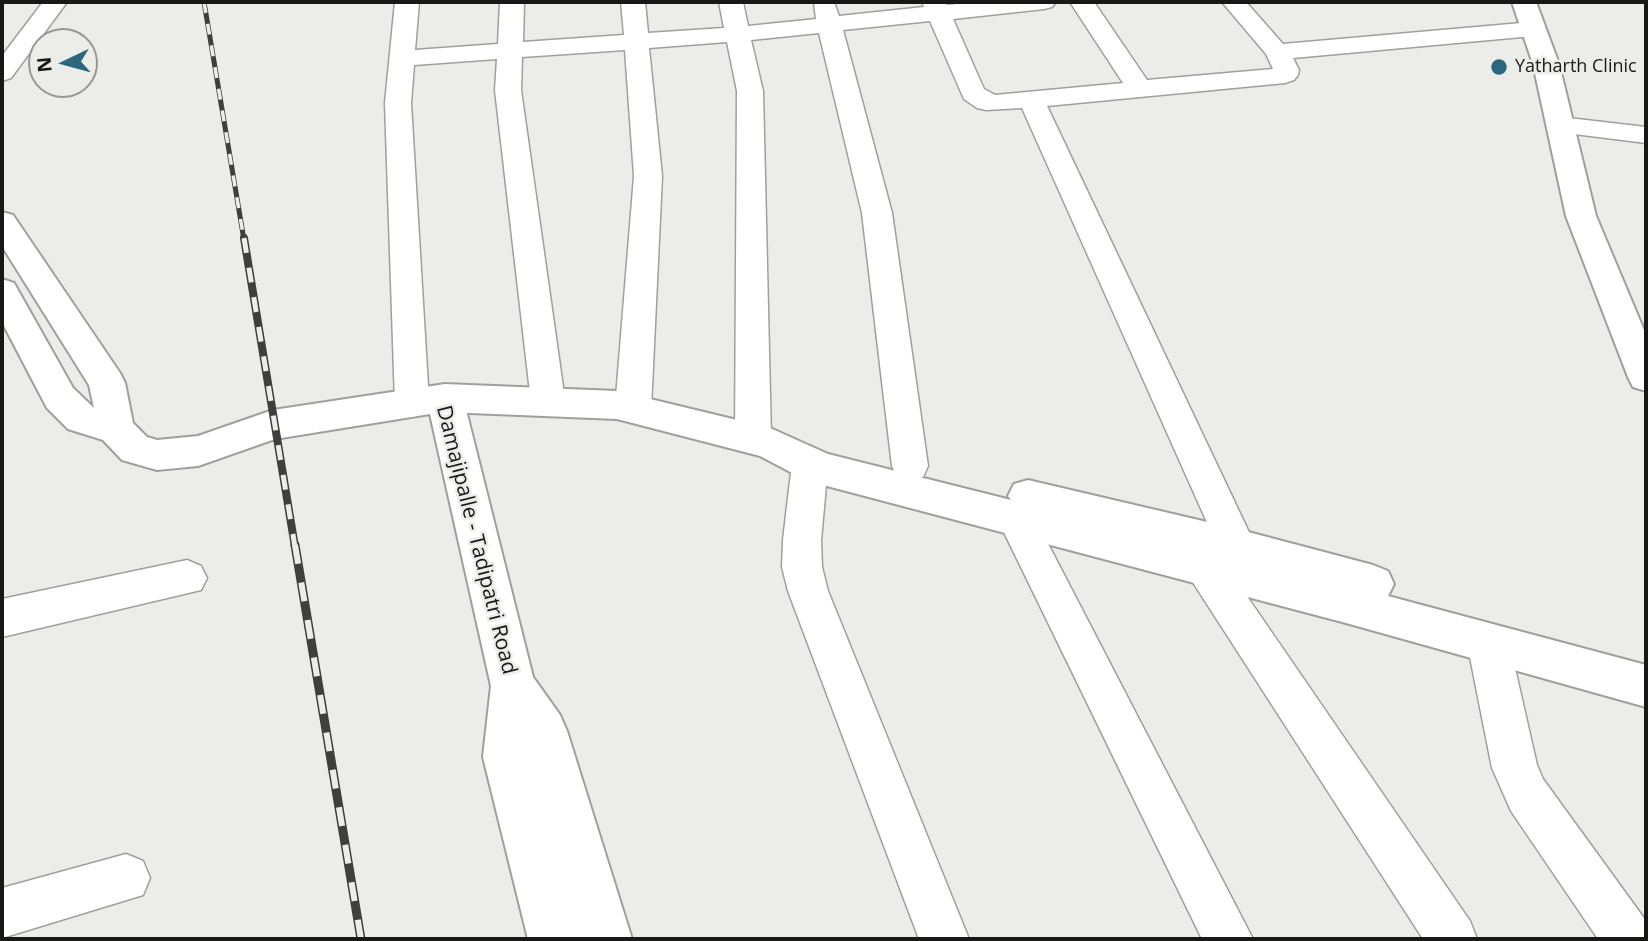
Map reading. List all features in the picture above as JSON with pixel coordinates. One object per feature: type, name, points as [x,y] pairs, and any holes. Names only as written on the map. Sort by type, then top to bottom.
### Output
[{"type":"main road","points":[[1528,16],[1546,64],[1581,216],[1646,377]]},
{"type":"main road","points":[[2,222],[107,383],[117,429]]},
{"type":"main road","name":"Damajipalle - Tadipatri Road","points":[[2,290],[60,398],[81,419],[117,429],[135,449],[157,455],[198,451],[273,425],[428,400],[513,686],[544,731],[607,939]]},
{"type":"main road","points":[[428,400],[548,401],[617,405],[761,440],[820,446],[909,467],[1222,558],[1488,642],[1646,687]]},
{"type":"main road","points":[[761,440],[810,464],[1017,520],[1222,558],[1646,661]]},
{"type":"main road","name":"Damajipalle - Tadipatri Road","points":[[513,686],[506,757],[554,939]]},
{"type":"street","points":[[2,73],[55,2]]},
{"type":"street","points":[[407,2],[398,103],[428,400]]},
{"type":"street","points":[[512,2],[508,90],[548,401]]},
{"type":"street","points":[[633,2],[648,176],[633,409]]},
{"type":"street","points":[[731,2],[750,91],[761,440]]},
{"type":"street","points":[[402,58],[739,34],[827,13],[1044,2]]},
{"type":"street","points":[[1082,2],[1141,90]]},
{"type":"street","points":[[937,7],[973,93],[978,98],[995,103],[1286,75],[1277,52],[1234,2]]},
{"type":"street","points":[[827,13],[877,213],[909,467]]},
{"type":"street","points":[[1277,52],[1528,16]]},
{"type":"street","points":[[1031,100],[1222,558],[1452,939]]},
{"type":"street","points":[[1560,125],[1646,135]]},
{"type":"street","points":[[810,464],[802,540],[803,568],[808,591],[944,939]]},
{"type":"street","points":[[1017,520],[1228,939]]},
{"type":"street","points":[[2,618],[187,578]]},
{"type":"street","points":[[1488,642],[1515,768],[1527,794],[1628,939]]},
{"type":"street","points":[[2,912],[126,878]]},
{"type":"railway","points":[[204,2],[244,240]]},
{"type":"railway","points":[[244,238],[295,547]]},
{"type":"railway","points":[[295,545],[361,939]]},
{"type":"place","name":"Yatharth Clinic","points":[[1499,67]]}]
